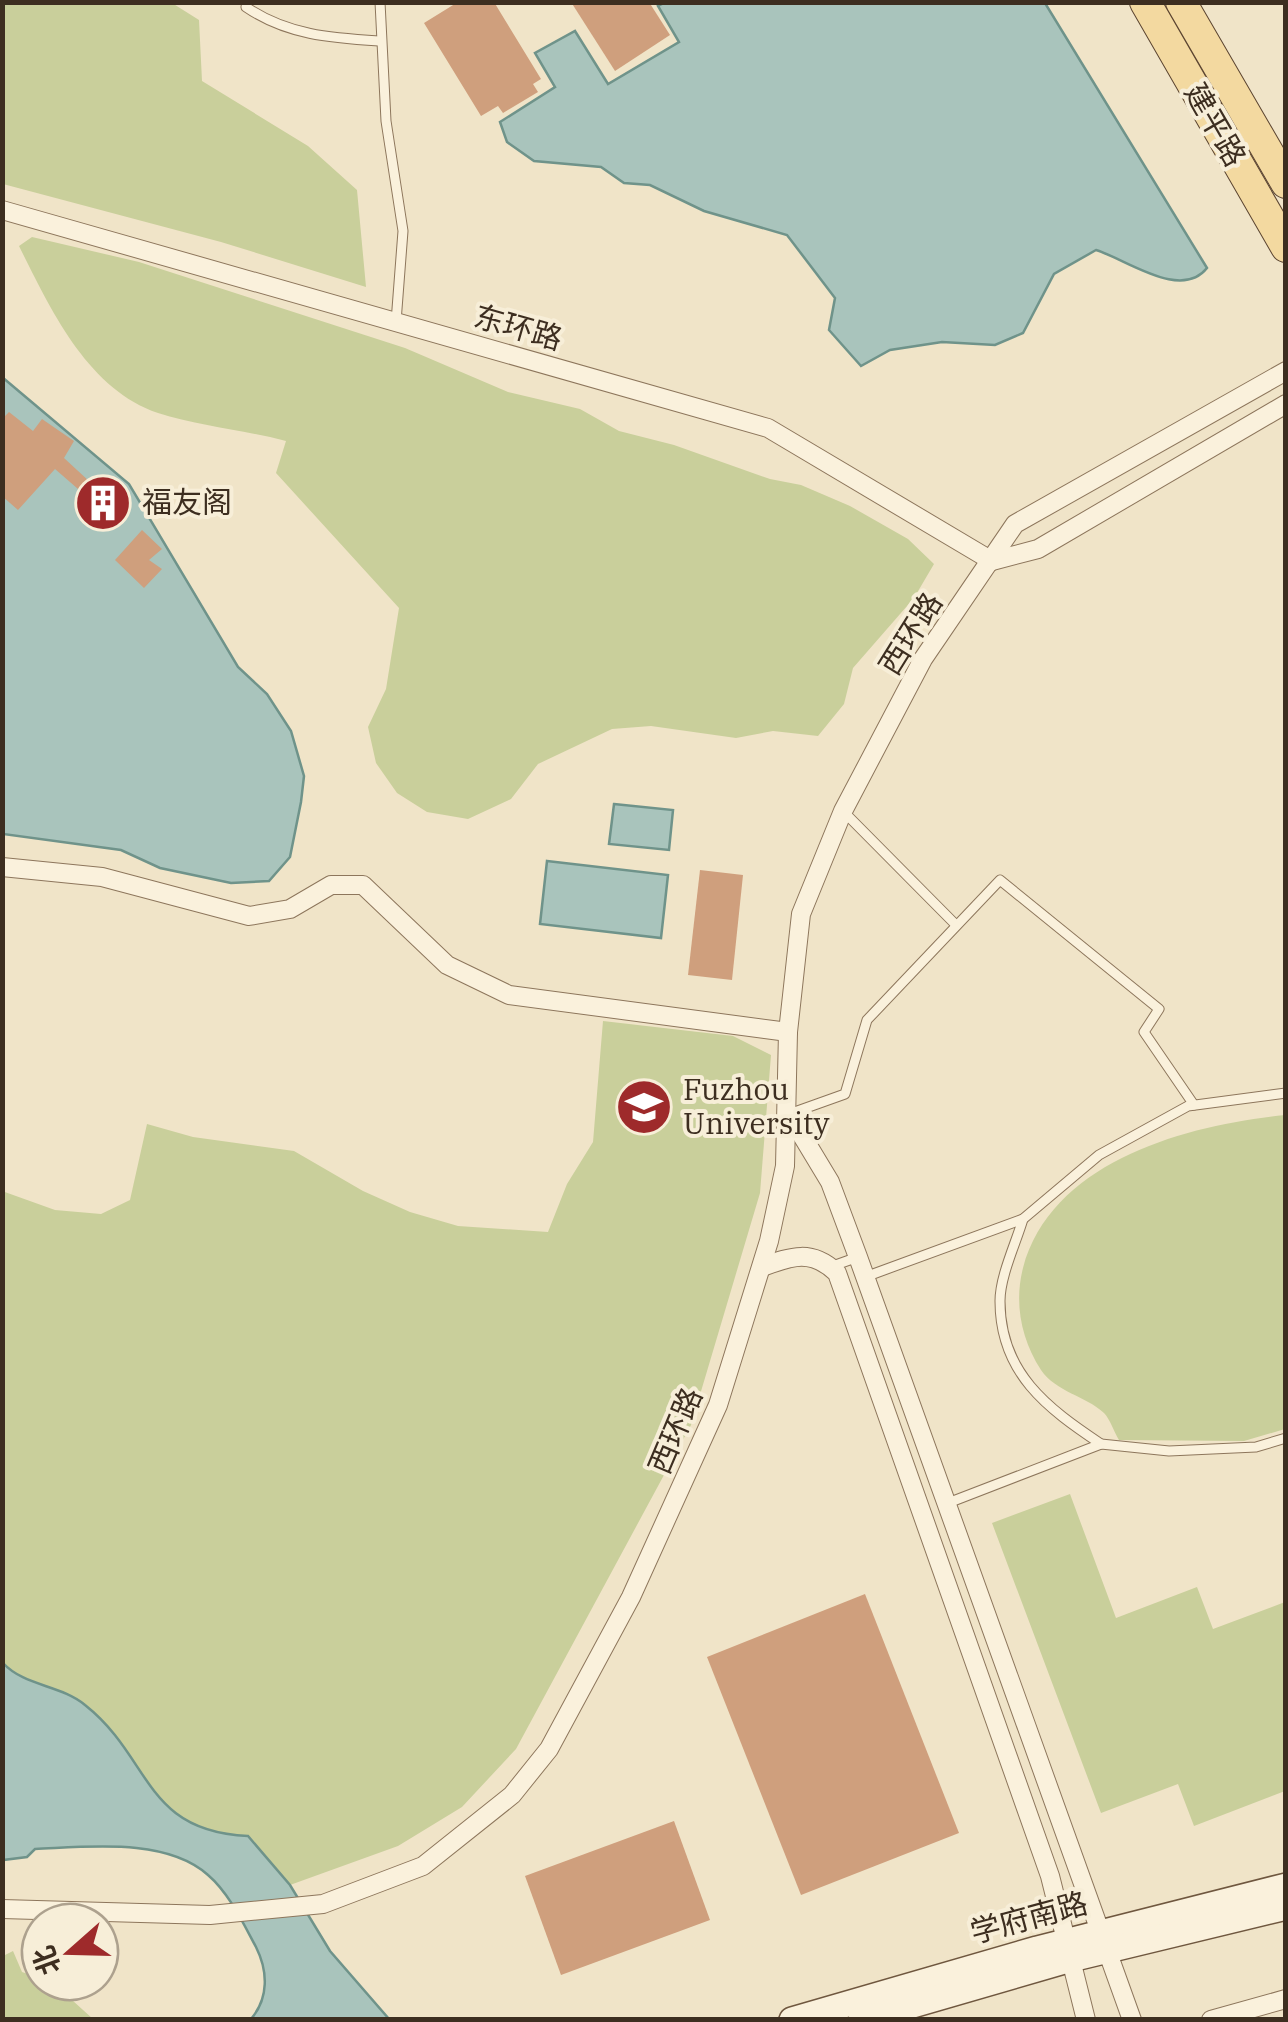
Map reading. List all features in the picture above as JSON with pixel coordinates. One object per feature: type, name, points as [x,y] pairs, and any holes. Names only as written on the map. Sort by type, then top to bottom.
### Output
[{"type":"main road","name":"建平路","points":[[1144,2],[1286,247]]},
{"type":"main road","name":"建平路","points":[[1181,2],[1286,183]]},
{"type":"main road","name":"学府南路","points":[[792,2020],[1104,1941],[1286,1886]]},
{"type":"main road","name":"学府南路","points":[[1104,1941],[1286,1906]]},
{"type":"main road","name":"学府南路","points":[[861,2020],[1068,1950]]},
{"type":"street","name":"东环路","points":[[2,210],[768,428],[992,561]]},
{"type":"street","name":"西环路","points":[[2,1910],[210,1915],[323,1904],[423,1866],[512,1795],[549,1749],[631,1597],[718,1405],[762,1267],[785,1166],[790,1114],[788,1032],[801,914],[843,811],[923,659],[1015,524],[1286,371]]},
{"type":"street","points":[[992,561],[1038,549],[1286,404]]},
{"type":"street","points":[[2,867],[102,877],[249,916],[290,909],[331,885],[363,885],[447,964],[509,995],[788,1032]]},
{"type":"street","points":[[790,1114],[830,1182],[858,1256],[1132,2020]]},
{"type":"street","points":[[762,1267],[800,1254],[837,1273],[1050,1876],[1086,2020]]},
{"type":"street","points":[[1211,2020],[1286,1999]]},
{"type":"lane","points":[[247,2],[246,7],[264,19],[316,37],[379,40]]},
{"type":"lane","points":[[380,2],[379,40],[403,232],[396,322]]},
{"type":"lane","points":[[843,811],[956,925]]},
{"type":"lane","points":[[790,1114],[844,1094],[859,1059],[866,1020],[1000,880],[1159,1009],[1144,1032],[1194,1105]]},
{"type":"lane","points":[[865,1276],[1023,1219],[1099,1155],[1194,1105],[1286,1094]]},
{"type":"lane","points":[[1023,1219],[1000,1299],[1010,1358],[1045,1407],[1101,1444]]},
{"type":"lane","points":[[830,1267],[858,1256]]},
{"type":"lane","points":[[948,1503],[1101,1444],[1169,1451],[1256,1447],[1286,1438]]},
{"type":"lane","points":[[940,1563],[966,1552]]},
{"type":"green space","points":[[2,3],[172,3],[199,20],[202,81],[308,146],[357,190],[366,287],[221,242],[3,184]]},
{"type":"green space","points":[[32,237],[139,262],[405,348],[508,392],[580,409],[619,431],[674,445],[770,479],[801,485],[850,506],[908,539],[934,564],[914,598],[853,668],[844,704],[818,736],[773,731],[736,738],[651,726],[612,729],[538,764],[511,799],[468,819],[427,812],[397,793],[376,763],[368,727],[386,689],[399,608],[276,473],[286,441],[158,413],[111,385],[74,344],[44,295],[19,246]]},
{"type":"green space","points":[[603,1021],[733,1036],[771,1055],[760,1193],[691,1425],[516,1749],[462,1807],[398,1846],[290,1885],[248,1836],[214,1831],[188,1821],[168,1807],[107,1726],[85,1705],[21,1676],[3,1663],[2,1191],[55,1210],[101,1214],[130,1200],[147,1124],[193,1137],[294,1151],[363,1191],[410,1212],[458,1226],[548,1232],[567,1184],[593,1142]]},
{"type":"green space","points":[[1285,1115],[1285,1429],[1244,1441],[1119,1440],[1104,1413],[1047,1377],[1028,1346],[1019,1294],[1023,1268],[1039,1231],[1063,1200],[1093,1175],[1128,1155],[1207,1128]]},
{"type":"green space","points":[[1070,1494],[1116,1618],[1197,1587],[1213,1629],[1285,1602],[1285,1791],[1194,1826],[1178,1784],[1101,1813],[992,1523]]},
{"type":"green space","points":[[13,1951],[20,1967],[20,2002],[74,2002],[93,2019],[3,2019],[3,1956]]},
{"type":"water","points":[[1045,3],[1207,268],[1196,277],[1168,279],[1096,250],[1054,274],[1023,333],[995,345],[942,342],[890,350],[861,366],[829,330],[835,298],[787,235],[704,211],[650,185],[624,183],[601,167],[534,161],[507,142],[500,122],[555,87],[535,53],[575,31],[608,84],[679,42],[658,6]]},
{"type":"water","points":[[2,377],[129,484],[238,667],[267,694],[291,731],[304,776],[301,802],[290,857],[269,881],[231,883],[160,868],[121,850],[3,834]]},
{"type":"water","points":[[614,804],[673,810],[669,850],[609,844]]},
{"type":"water","points":[[547,861],[668,875],[661,938],[540,924]]},
{"type":"water","points":[[3,1663],[21,1676],[85,1705],[124,1747],[152,1788],[188,1821],[214,1831],[248,1836],[290,1885],[330,1951],[389,2019],[251,2019],[264,1993],[260,1956],[223,1890],[191,1863],[148,1850],[101,1846],[35,1849],[27,1857],[3,1860]]},
{"type":"building","points":[[458,2],[494,2],[541,79],[533,84],[538,92],[503,113],[498,106],[481,116],[424,23]]},
{"type":"building","points":[[571,2],[649,2],[670,35],[615,71]]},
{"type":"building","name":"福友阁","points":[[9,412],[33,431],[42,419],[74,441],[64,458],[116,506],[108,515],[55,469],[18,510],[2,496],[2,419]]},
{"type":"building","points":[[142,530],[162,549],[149,560],[162,569],[144,588],[115,560]]},
{"type":"building","points":[[700,870],[743,875],[732,980],[688,975]]},
{"type":"building","points":[[865,1594],[959,1833],[801,1895],[707,1657]]},
{"type":"building","points":[[674,1821],[710,1920],[561,1975],[525,1876]]},
{"type":"place","name":"福友阁","points":[[103,503]]},
{"type":"place","name":"Fuzhou University","points":[[644,1107]]}]
